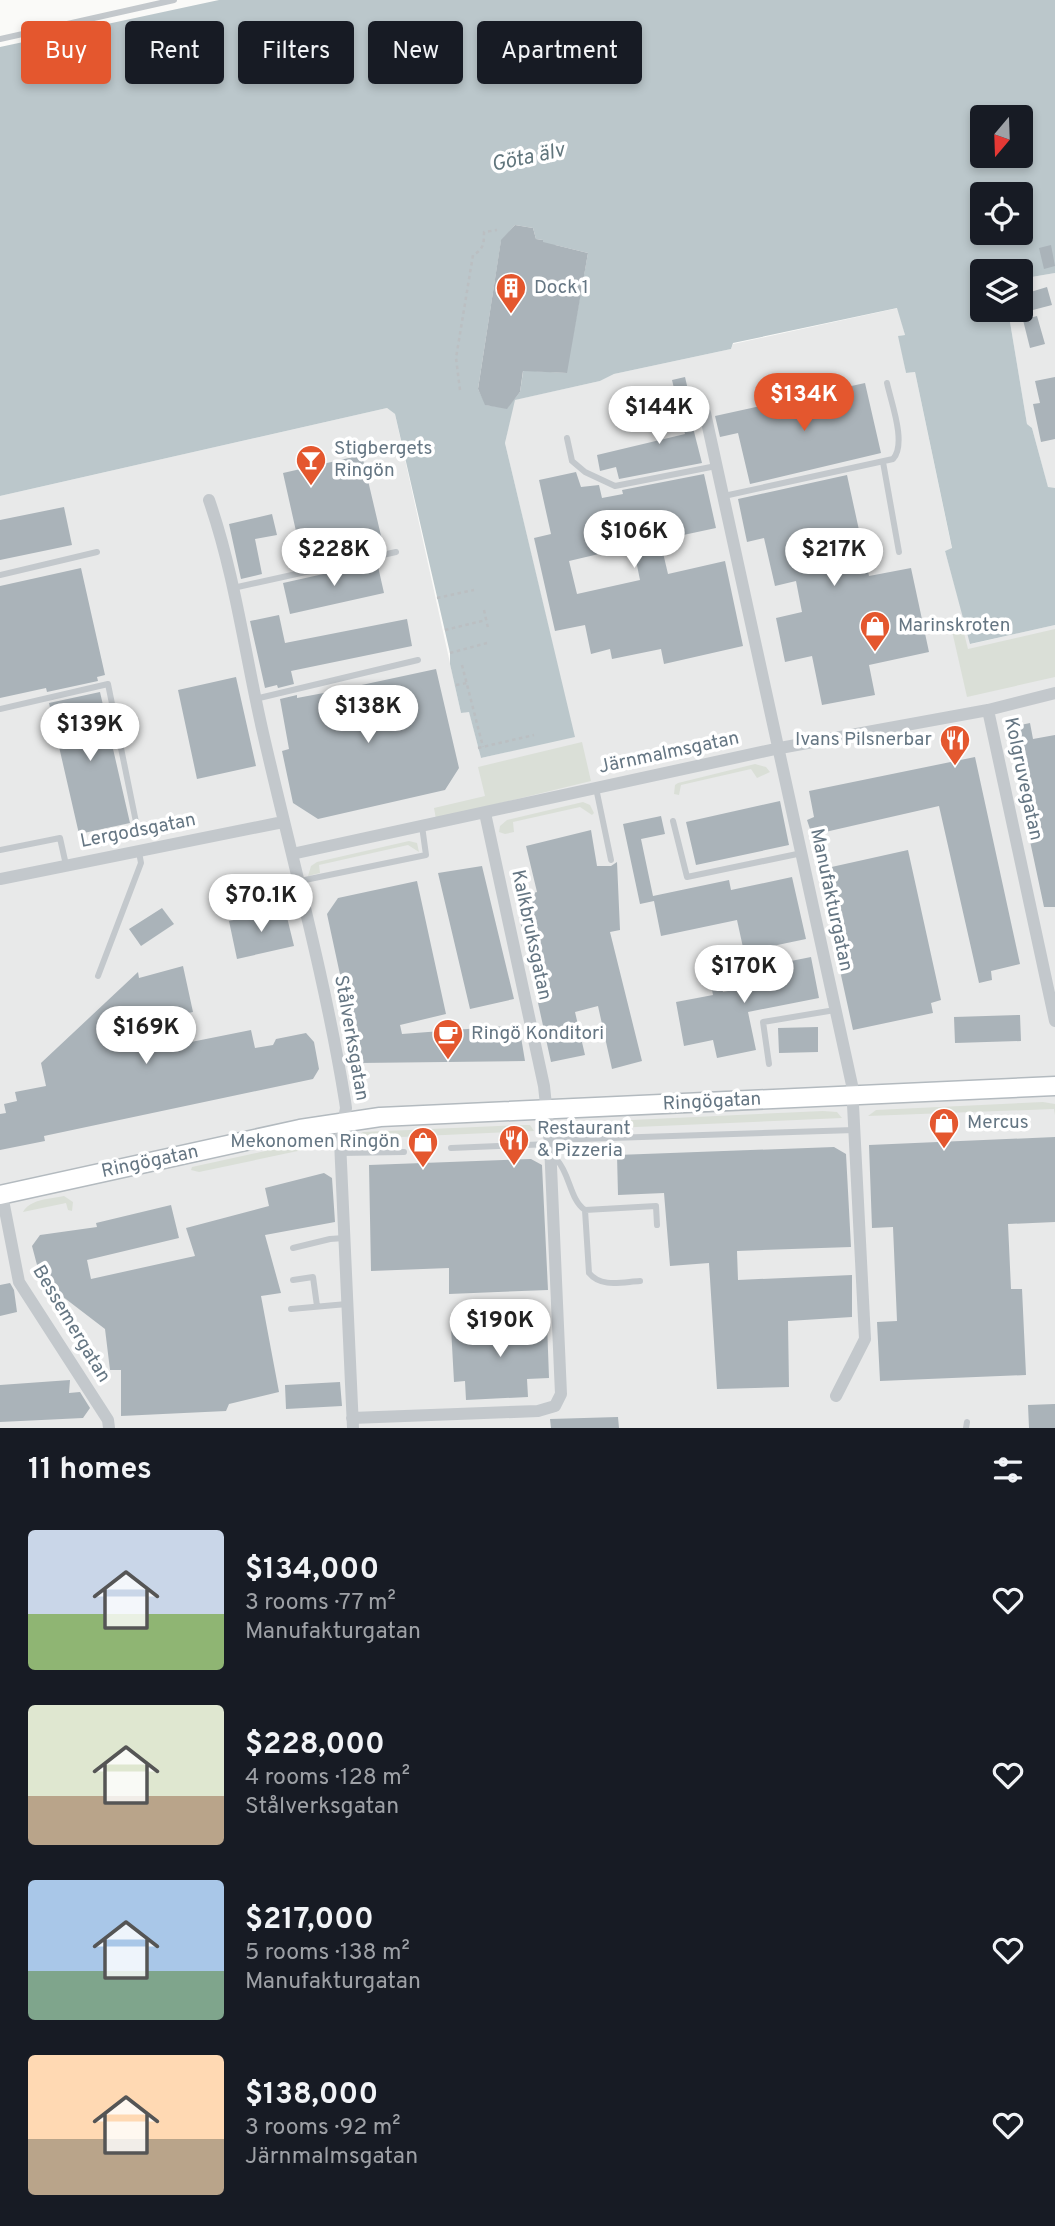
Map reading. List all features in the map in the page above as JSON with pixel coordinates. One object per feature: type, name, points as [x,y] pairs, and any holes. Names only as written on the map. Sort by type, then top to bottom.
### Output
[{"type":"street","name":"Manufakturgatan","points":[[705,413],[780,748],[853,1095],[865,1339],[836,1396]]},
{"type":"street","name":"Stålverksgatan","points":[[209,500],[221,535],[255,699],[299,881],[342,1081],[346,1108],[340,1134],[352,1423]]},
{"type":"street","name":"Järnmalmsgatan","points":[[292,854],[780,748],[989,710],[1055,692]]},
{"type":"street","name":"Kolgruvegatan","points":[[989,710],[1055,1021]]},
{"type":"street","name":"Kalkbruksgatan","points":[[352,1423],[538,1411],[555,1406],[561,1394],[550,1142],[542,1074],[485,813]]},
{"type":"street","name":"Lergodsgatan","points":[[0,878],[284,822]]},
{"type":"street","name":"Ringögatan","points":[[1,1195],[343,1121],[401,1116],[1055,1086]]},
{"type":"street","name":"Bessemergatan","points":[[1,1195],[19,1282],[108,1420],[109,1428]]},
{"type":"lane","points":[[0,39],[174,0]]},
{"type":"lane","points":[[724,496],[883,462],[897,456],[900,439],[887,383]]},
{"type":"lane","points":[[567,438],[572,461],[585,472],[615,486],[718,465]]},
{"type":"lane","points":[[883,462],[900,552]]},
{"type":"lane","points":[[0,575],[97,552]]},
{"type":"lane","points":[[233,588],[396,552]]},
{"type":"lane","points":[[255,699],[418,660]]},
{"type":"lane","points":[[0,709],[108,684],[136,822]]},
{"type":"lane","points":[[596,788],[611,860]]},
{"type":"lane","points":[[673,821],[687,877],[802,853]]},
{"type":"lane","points":[[299,881],[426,855],[422,826]]},
{"type":"lane","points":[[0,850],[60,838],[66,865]]},
{"type":"lane","points":[[98,976],[141,863],[138,850]]},
{"type":"lane","points":[[769,1064],[763,1022],[835,1010]]},
{"type":"lane","points":[[451,1148],[856,1130]]},
{"type":"lane","points":[[341,1153],[404,1152]]},
{"type":"lane","points":[[550,1159],[557,1160],[564,1167],[577,1205],[585,1210],[656,1206],[657,1225]]},
{"type":"lane","points":[[585,1210],[589,1273],[603,1283],[639,1281]]},
{"type":"lane","points":[[293,1248],[344,1238]]},
{"type":"lane","points":[[293,1280],[313,1277],[317,1307]]},
{"type":"lane","points":[[291,1309],[347,1304]]},
{"type":"path","points":[[460,390],[456,358],[473,255],[480,251],[484,243],[484,232],[496,230]]},
{"type":"path","points":[[437,598],[474,590]]},
{"type":"path","points":[[484,610],[488,628]]},
{"type":"path","points":[[445,630],[486,620]]},
{"type":"path","points":[[450,653],[487,643]]},
{"type":"path","points":[[462,665],[481,747],[534,735]]},
{"type":"path","points":[[456,685],[467,683]]},
{"type":"shaded area","points":[[1055,273],[1055,488],[1048,488],[1032,428],[1027,424],[1010,322],[1033,322],[1033,277]]},
{"type":"shaded area","points":[[898,308],[905,335],[899,336],[906,373],[915,372],[952,549],[945,551],[971,644],[1055,625],[1055,1428],[0,1428],[0,496],[387,408],[395,414],[461,713],[469,711],[481,758],[574,736],[505,443],[514,400],[600,381],[614,374],[731,349],[733,344]]},
{"type":"shaded area","points":[[963,629],[968,649],[1055,629],[1055,677],[967,697],[952,631]]},
{"type":"shaded area","points":[[582,742],[591,781],[436,819],[434,808],[485,796],[478,767]]},
{"type":"shaded area","points":[[755,764],[766,767],[770,772],[757,778],[751,769],[681,785],[679,795],[674,794],[675,785],[678,783]]},
{"type":"shaded area","points":[[583,802],[590,805],[594,813],[592,815],[580,807],[513,822],[514,832],[499,832],[500,826],[507,820]]},
{"type":"shaded area","points":[[409,841],[417,843],[419,852],[408,845],[319,865],[320,873],[308,876],[311,866],[317,862]]},
{"type":"shaded area","points":[[1043,1102],[1055,1104],[1055,1115],[1054,1109],[868,1116],[876,1110]]},
{"type":"shaded area","points":[[837,1112],[842,1118],[565,1128],[568,1123]]},
{"type":"shaded area","points":[[530,1125],[534,1131],[355,1138],[363,1132]]},
{"type":"shaded area","points":[[316,1140],[326,1145],[199,1172],[191,1170],[192,1167]]},
{"type":"shaded area","points":[[64,1196],[73,1202],[72,1211],[68,1210],[66,1203],[23,1212],[35,1202]]},
{"type":"water","name":"Göta älv","points":[[219,0],[1055,0],[1055,273],[1033,277],[1033,259],[970,259],[970,322],[1010,322],[1027,424],[1032,428],[1048,487],[1055,488],[1055,625],[970,644],[945,551],[952,548],[915,372],[906,373],[898,336],[905,335],[897,308],[733,343],[731,349],[614,374],[600,381],[515,400],[505,443],[575,737],[481,758],[469,712],[461,713],[450,653],[395,414],[387,408],[0,496],[0,47],[21,42],[21,84],[111,84],[111,23]],"holes":[[[515,225],[533,228],[536,239],[543,240],[520,392],[507,408],[486,405],[478,389],[501,241]],[[555,245],[588,253],[566,373],[535,371]]]},
{"type":"building","points":[[515,225],[533,228],[536,239],[543,242],[588,253],[567,373],[523,371],[520,392],[507,409],[485,405],[478,389],[501,240]]},
{"type":"building","points":[[1051,245],[1055,266],[1044,269],[1039,248]]},
{"type":"building","points":[[1047,287],[1052,305],[1033,310],[1033,291]]},
{"type":"building","points":[[1037,316],[1045,344],[1030,348],[1024,322],[1033,322],[1033,317]]},
{"type":"building","points":[[685,377],[695,420],[691,420],[702,463],[619,479],[616,467],[600,471],[597,455],[685,434],[672,380]]},
{"type":"building","points":[[1055,377],[1055,439],[1041,442],[1033,404],[1040,403],[1035,381]]},
{"type":"building","points":[[865,383],[881,453],[750,484],[738,433],[720,437],[715,416]]},
{"type":"building","points":[[362,455],[382,540],[302,558],[283,473]]},
{"type":"building","points":[[576,472],[581,487],[599,485],[602,498],[623,494],[622,490],[704,474],[716,528],[660,540],[668,574],[725,561],[743,646],[664,664],[661,649],[612,659],[610,649],[591,654],[585,625],[555,631],[534,538],[551,534],[539,480]],"holes":[[[633,546],[640,580],[577,594],[569,561]]]},
{"type":"building","points":[[847,475],[869,576],[911,568],[929,652],[869,665],[875,695],[822,705],[812,656],[785,662],[776,618],[802,612],[796,581],[775,586],[764,538],[747,542],[738,499]]},
{"type":"building","points":[[64,507],[72,545],[0,560],[0,520]]},
{"type":"building","points":[[272,514],[277,535],[255,539],[262,574],[241,579],[229,524]]},
{"type":"building","points":[[377,562],[384,593],[290,614],[283,583]]},
{"type":"building","points":[[81,568],[105,675],[97,677],[98,681],[47,692],[46,688],[0,698],[0,586]]},
{"type":"building","points":[[279,615],[285,643],[407,619],[412,646],[291,671],[294,684],[265,688],[250,621]]},
{"type":"building","points":[[436,669],[459,768],[445,790],[318,819],[293,803],[282,751],[289,749],[280,699],[329,692]]},
{"type":"building","points":[[236,677],[256,766],[197,779],[178,690]]},
{"type":"building","points":[[100,692],[130,823],[79,834],[49,703]]},
{"type":"building","points":[[1030,723],[1033,739],[1055,735],[1055,907],[1044,907],[1006,728]]},
{"type":"building","points":[[975,757],[1020,964],[991,971],[992,980],[979,983],[939,806],[812,835],[807,820],[814,817],[809,791]]},
{"type":"building","points":[[780,801],[789,845],[696,865],[686,822]]},
{"type":"building","points":[[661,816],[665,834],[641,839],[653,896],[729,880],[731,890],[792,877],[806,939],[744,952],[737,920],[661,936],[654,901],[640,904],[623,824]]},
{"type":"building","points":[[591,830],[597,866],[611,866],[617,862],[620,930],[610,932],[642,1061],[612,1069],[598,1006],[575,1012],[585,1055],[551,1062],[515,898],[537,892],[526,846]]},
{"type":"building","points":[[908,850],[941,1000],[931,1003],[933,1013],[853,1030],[818,870]]},
{"type":"building","points":[[482,866],[514,999],[470,1009],[438,873]]},
{"type":"building","points":[[417,881],[446,1014],[400,1025],[402,1034],[519,1025],[525,1061],[359,1063],[327,914],[338,898]]},
{"type":"building","points":[[162,908],[174,924],[141,946],[129,929]]},
{"type":"building","points":[[285,909],[294,946],[237,959],[229,921]]},
{"type":"building","points":[[811,957],[819,998],[748,1012],[756,1050],[717,1058],[713,1040],[684,1046],[676,1002],[713,995],[708,969],[718,967],[723,992],[753,986],[750,969]]},
{"type":"building","points":[[183,966],[193,1012],[149,1021],[156,1049],[251,1030],[255,1048],[273,1045],[276,1039],[306,1033],[314,1042],[319,1069],[313,1079],[44,1136],[45,1141],[0,1150],[0,1114],[6,1113],[4,1104],[17,1101],[15,1092],[46,1086],[41,1063],[138,972],[139,978]]},
{"type":"building","points":[[1020,1015],[1021,1041],[955,1043],[954,1017]]},
{"type":"building","points":[[818,1027],[818,1052],[779,1053],[778,1028]]},
{"type":"building","points":[[1055,1137],[1055,1222],[1008,1224],[1011,1289],[1022,1289],[1026,1375],[880,1381],[877,1322],[897,1321],[893,1227],[872,1228],[869,1145]]},
{"type":"building","points":[[834,1147],[846,1154],[851,1247],[737,1251],[738,1280],[852,1275],[852,1317],[788,1321],[789,1387],[717,1389],[709,1263],[670,1266],[664,1193],[618,1195],[617,1155]]},
{"type":"building","points":[[531,1159],[542,1165],[548,1290],[449,1294],[449,1268],[371,1271],[369,1165]]},
{"type":"building","points":[[324,1173],[332,1178],[335,1222],[265,1235],[281,1293],[261,1296],[279,1392],[229,1404],[226,1411],[121,1416],[121,1370],[110,1370],[105,1329],[41,1280],[32,1246],[40,1235],[97,1227],[96,1223],[171,1205],[179,1238],[87,1260],[91,1279],[195,1256],[186,1228],[269,1206],[265,1188]]},
{"type":"building","points":[[10,1283],[14,1290],[17,1312],[0,1316],[0,1285]]},
{"type":"building","points":[[547,1323],[549,1378],[527,1379],[528,1397],[466,1400],[465,1381],[454,1382],[451,1327]]},
{"type":"building","points":[[70,1380],[69,1393],[80,1392],[90,1408],[83,1418],[0,1422],[0,1385]]},
{"type":"building","points":[[340,1382],[342,1406],[286,1409],[285,1385]]},
{"type":"building","points":[[1055,1404],[1055,1428],[1029,1428],[1028,1405]]},
{"type":"building","points":[[618,1417],[619,1428],[551,1428],[550,1419]]},
{"type":"place","name":"Dock 1","points":[[511,315]]},
{"type":"place","name":"Stigbergets Ringön","points":[[311,487]]},
{"type":"place","name":"Marinskroten","points":[[875,653]]},
{"type":"place","name":"Ivans Pilsnerbar","points":[[955,767]]},
{"type":"place","name":"Ringö Konditori","points":[[448,1061]]},
{"type":"place","name":"Mercus","points":[[944,1150]]},
{"type":"place","name":"Restaurant & Pizzeria","points":[[514,1167]]},
{"type":"place","name":"Mekonomen Ringön","points":[[423,1169]]}]
